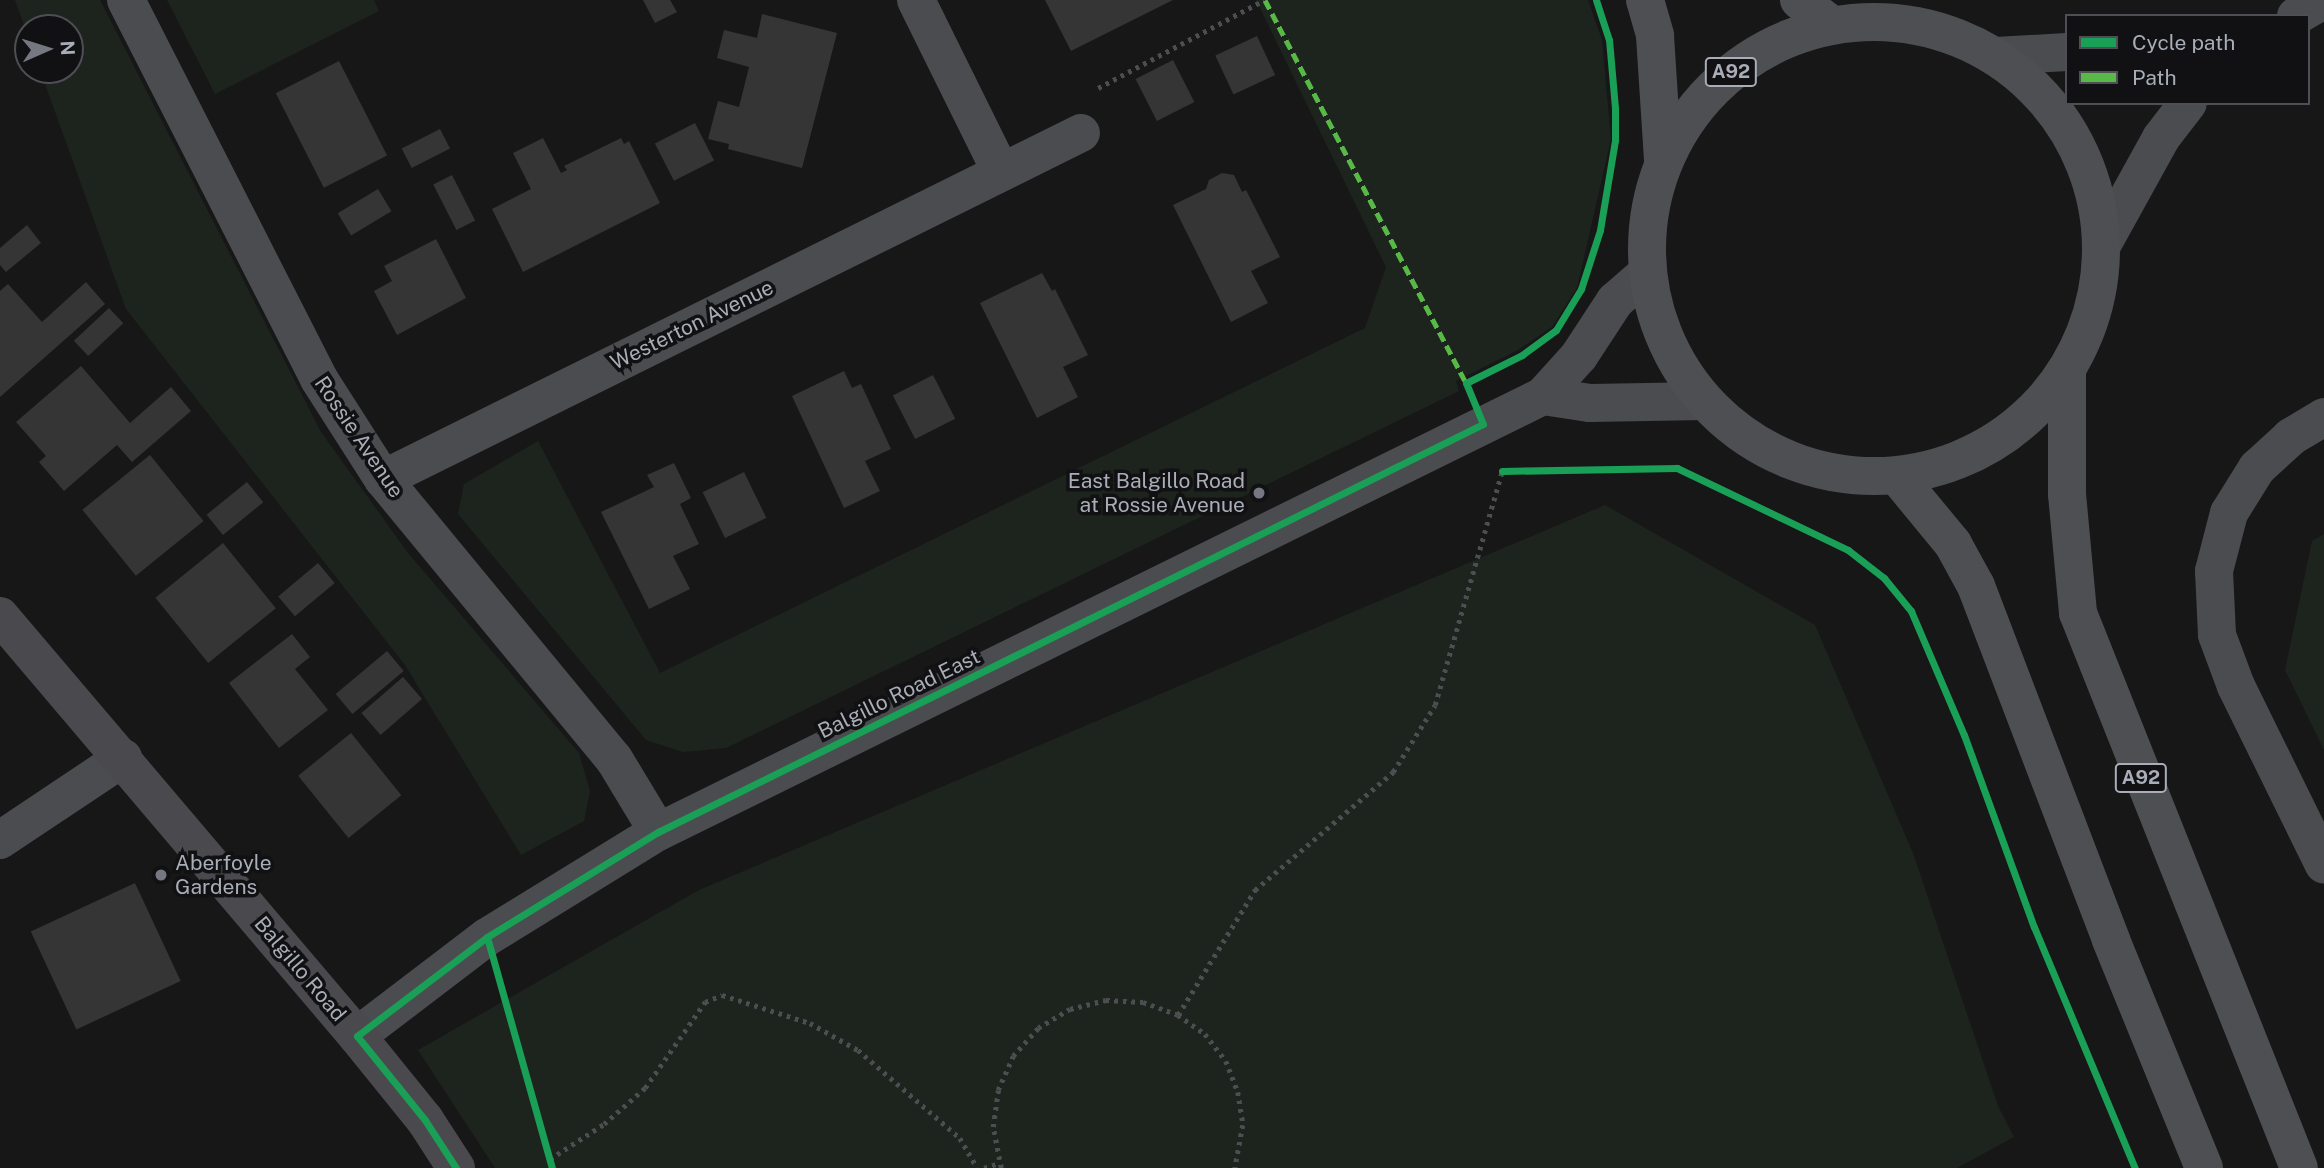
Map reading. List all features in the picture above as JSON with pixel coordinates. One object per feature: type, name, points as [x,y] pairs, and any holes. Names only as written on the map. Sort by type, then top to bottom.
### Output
[{"type":"main road","name":"A92","points":[[1645,0],[1655,36],[1663,161]]},
{"type":"main road","points":[[1799,0],[1832,25]]},
{"type":"main road","name":"A92","points":[[1889,21],[1944,32],[1996,56],[2039,92],[2072,137],[2094,190],[2102,245],[2093,310],[2067,370],[2035,410],[1994,443],[1948,465],[1897,476],[1825,472],[1760,446],[1704,401],[1665,341],[1647,272],[1649,216],[1663,161],[1691,112],[1731,72],[1779,41],[1832,25],[1889,21]]},
{"type":"main road","name":"A92","points":[[2067,370],[2067,494],[2078,612],[2124,736],[2299,1168]]},
{"type":"main road","points":[[1897,476],[1953,544],[1976,586],[2096,903],[2204,1168]]},
{"type":"street","name":"Rossie Avenue","points":[[126,0],[319,379],[383,479],[614,759],[658,832]]},
{"type":"street","points":[[916,0],[1001,172]]},
{"type":"street","points":[[2300,14],[2324,0]]},
{"type":"street","points":[[1996,56],[2065,52]]},
{"type":"street","points":[[2102,245],[2161,138],[2186,105]]},
{"type":"street","name":"Westerton Avenue","points":[[383,479],[1081,133]]},
{"type":"street","name":"Balgillo Road East","points":[[357,1036],[487,937],[658,832],[1543,396],[1578,356],[1615,301],[1647,272]]},
{"type":"street","points":[[1543,396],[1590,403],[1704,401]]},
{"type":"street","points":[[2324,417],[2291,437],[2257,468],[2230,513],[2214,571],[2217,635],[2236,686],[2324,866]]},
{"type":"street","name":"Balgillo Road","points":[[0,616],[357,1036],[425,1120],[456,1168]]},
{"type":"street","points":[[0,840],[123,758]]},
{"type":"path","points":[[1081,133],[1066,104],[1264,1]]},
{"type":"path","points":[[1178,1015],[1255,890],[1393,772],[1435,705],[1502,471],[1516,470]]},
{"type":"path","points":[[550,1159],[604,1124],[645,1088],[705,1002],[722,995],[810,1023],[858,1050],[960,1138],[977,1168]]},
{"type":"path","points":[[984,1168],[1000,1166],[993,1127],[998,1090],[1013,1056],[1038,1028],[1070,1009],[1106,1000],[1143,1002],[1178,1015],[1205,1034],[1226,1061],[1238,1092],[1243,1125],[1235,1168]]},
{"type":"path","points":[[546,1146],[552,1168]]},
{"type":"shaded area","points":[[15,0],[100,0],[321,432],[408,553],[579,753],[590,791],[584,821],[521,855],[405,665],[126,309],[45,84],[84,84],[84,14],[20,14]]},
{"type":"shaded area","points":[[167,0],[374,0],[379,11],[215,94]]},
{"type":"shaded area","points":[[1256,0],[1588,0],[1602,40],[1611,139],[1577,288],[1552,327],[1518,350],[1456,381],[1459,391],[726,748],[683,752],[646,740],[458,514],[464,484],[538,441],[660,673],[1365,328],[1386,267]]},
{"type":"shaded area","points":[[1605,505],[1815,625],[1913,853],[1998,1106],[2014,1137],[1957,1168],[495,1168],[418,1050],[699,890]]},
{"type":"shaded area","points":[[2324,534],[2324,750],[2285,670],[2312,541]]},
{"type":"building","points":[[643,0],[670,0],[677,12],[655,23]]},
{"type":"building","points":[[1045,0],[1173,0],[1071,51]]},
{"type":"building","points":[[762,14],[837,33],[802,168],[728,149],[729,144],[708,139],[718,101],[739,107],[749,67],[717,58],[724,30],[757,38]]},
{"type":"building","points":[[1257,36],[1275,75],[1233,94],[1215,55]]},
{"type":"building","points":[[1173,60],[1194,102],[1157,121],[1136,79]]},
{"type":"building","points":[[339,61],[387,155],[324,188],[276,93]]},
{"type":"building","points":[[695,123],[714,160],[674,181],[655,143]]},
{"type":"building","points":[[440,129],[450,149],[412,168],[402,149]]},
{"type":"building","points":[[543,138],[561,173],[567,170],[564,166],[621,138],[624,144],[629,141],[660,203],[523,272],[492,209],[531,189],[513,153]]},
{"type":"building","points":[[1222,173],[1234,175],[1242,192],[1246,190],[1280,257],[1251,271],[1268,303],[1231,322],[1173,205],[1206,189],[1209,180]]},
{"type":"building","points":[[452,175],[475,220],[456,230],[433,185]]},
{"type":"building","points":[[378,189],[391,211],[351,235],[338,213]]},
{"type":"building","points":[[27,225],[41,243],[6,272],[0,265],[0,248]]},
{"type":"building","points":[[436,239],[466,298],[397,335],[374,291],[392,281],[384,266]]},
{"type":"building","points":[[1042,273],[1052,291],[1055,289],[1088,355],[1063,367],[1078,397],[1037,418],[980,303]]},
{"type":"building","points":[[86,282],[105,304],[0,397],[0,291],[8,284],[42,322]]},
{"type":"building","points":[[109,308],[123,323],[88,356],[74,341]]},
{"type":"building","points":[[81,366],[130,423],[171,387],[191,411],[132,462],[117,445],[64,491],[39,462],[46,456],[16,422]]},
{"type":"building","points":[[844,371],[852,388],[861,384],[891,449],[865,461],[880,491],[844,508],[792,396]]},
{"type":"building","points":[[933,375],[955,419],[915,439],[893,395]]},
{"type":"building","points":[[150,455],[203,521],[136,576],[82,510]]},
{"type":"building","points":[[674,463],[691,498],[680,504],[699,544],[673,556],[690,589],[649,609],[601,512],[654,487],[647,475]]},
{"type":"building","points":[[744,472],[766,518],[725,538],[703,492]]},
{"type":"building","points":[[247,482],[263,502],[223,535],[207,515]]},
{"type":"building","points":[[223,543],[276,608],[208,663],[155,598]]},
{"type":"building","points":[[318,563],[335,583],[295,616],[278,596]]},
{"type":"building","points":[[292,634],[310,657],[295,669],[328,710],[279,748],[229,683]]},
{"type":"building","points":[[387,651],[404,671],[352,714],[336,694]]},
{"type":"building","points":[[403,677],[422,699],[381,735],[361,713]]},
{"type":"building","points":[[351,733],[401,795],[348,838],[298,776]]},
{"type":"building","points":[[135,883],[181,981],[76,1029],[31,932]]},
{"type":"marked path","points":[[1265,0],[1466,383]]},
{"type":"cycle path","points":[[456,1168],[425,1120],[357,1036],[487,937],[658,832],[1483,424],[1466,383],[1522,355],[1556,330],[1581,289],[1600,230],[1615,140],[1615,108],[1609,40],[1596,0]]},
{"type":"cycle path","points":[[1502,471],[1677,468],[1848,550],[1884,578],[1911,611],[1964,735],[2034,927],[2135,1168]]},
{"type":"cycle path","points":[[487,937],[552,1168]]},
{"type":"place","name":"East Balgillo Road at Rossie Avenue","points":[[1259,493]]},
{"type":"place","name":"Aberfoyle Gardens","points":[[161,875]]}]
